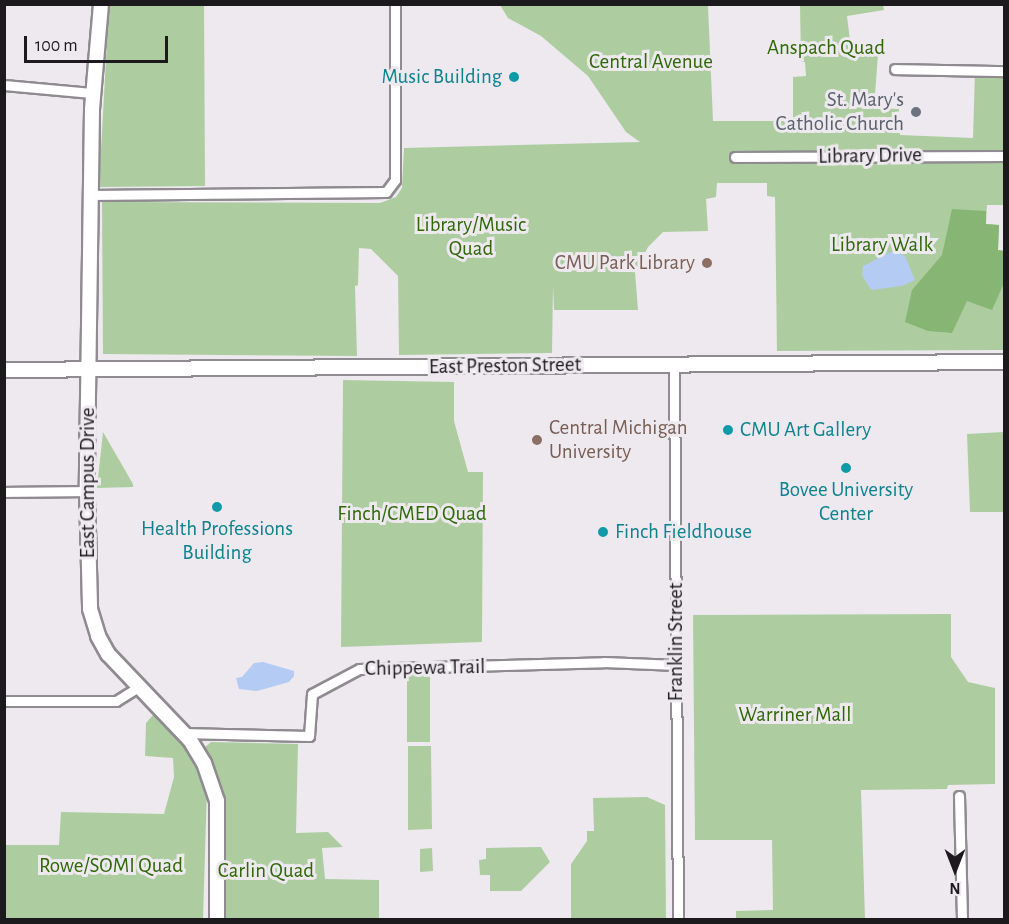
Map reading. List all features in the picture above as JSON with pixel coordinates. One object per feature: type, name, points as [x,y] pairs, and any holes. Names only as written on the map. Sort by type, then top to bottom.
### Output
[{"type":"street","name":"East Campus Drive","points":[[101,4],[92,93],[90,195],[87,491],[92,618],[108,654],[137,688],[183,733],[204,763],[216,801],[217,920]]},
{"type":"street","points":[[90,195],[378,194],[389,190],[395,174],[395,4]]},
{"type":"street","points":[[895,69],[1005,70]]},
{"type":"street","points":[[4,85],[92,93]]},
{"type":"street","name":"Library Drive","points":[[735,157],[1005,156]]},
{"type":"street","name":"East Preston Street","points":[[4,370],[1005,362]]},
{"type":"street","name":"Franklin Street","points":[[674,365],[678,920]]},
{"type":"street","points":[[4,492],[87,491]]},
{"type":"street","name":"Chippewa Trail","points":[[183,733],[309,736],[312,694],[359,669],[604,662],[676,665]]},
{"type":"street","points":[[4,701],[116,701],[137,688]]},
{"type":"street","points":[[959,796],[962,920]]},
{"type":"green space","points":[[109,5],[204,5],[205,186],[99,187]]},
{"type":"green space","points":[[500,5],[708,5],[713,121],[793,121],[793,77],[806,76],[805,62],[801,61],[800,5],[883,5],[884,10],[847,16],[851,49],[878,54],[874,108],[899,109],[900,135],[973,138],[975,70],[1004,71],[1004,205],[987,205],[986,224],[999,225],[998,250],[1004,251],[1004,350],[777,351],[775,197],[767,196],[767,183],[717,183],[716,197],[706,199],[708,231],[663,232],[648,247],[635,272],[638,310],[554,310],[553,286],[552,353],[399,355],[398,276],[371,249],[359,248],[358,285],[355,286],[357,356],[103,354],[102,202],[380,203],[396,197],[402,188],[404,148],[640,142],[626,132],[588,76],[541,36],[508,18]]},
{"type":"green space","points":[[952,209],[986,211],[986,224],[999,225],[998,250],[1004,251],[1004,283],[992,310],[967,301],[952,333],[928,331],[905,322],[912,290],[942,255]]},
{"type":"green space","name":"Finch/CMED Quad","points":[[343,380],[454,382],[454,421],[468,472],[483,472],[482,642],[341,647]]},
{"type":"green space","points":[[103,432],[133,484],[133,487],[97,488]]},
{"type":"green space","points":[[1004,432],[1004,512],[970,512],[967,434]]},
{"type":"green space","name":"Warriner Mall","points":[[951,614],[951,657],[968,682],[995,688],[995,784],[948,785],[947,789],[861,790],[865,919],[736,919],[736,911],[773,910],[772,840],[695,840],[693,615]]},
{"type":"green space","points":[[407,674],[430,674],[430,742],[407,742]]},
{"type":"green space","name":"Rowe/SOMI Quad","points":[[154,714],[184,741],[184,748],[207,788],[203,919],[5,919],[4,845],[59,845],[61,812],[164,814],[174,777],[173,758],[145,756],[146,723]]},
{"type":"green space","name":"Carlin Quad","points":[[211,742],[298,744],[296,833],[328,832],[343,847],[322,848],[325,879],[379,880],[379,919],[217,919],[217,820],[205,747]]},
{"type":"green space","points":[[408,746],[431,746],[432,829],[408,830]]},
{"type":"green space","points":[[647,797],[665,805],[666,919],[571,919],[571,864],[587,841],[587,831],[594,831],[593,798]]},
{"type":"green space","points":[[541,847],[550,862],[521,891],[490,891],[490,875],[480,875],[479,860],[486,859],[486,848]]},
{"type":"green space","points":[[432,848],[433,871],[420,872],[420,849]]},
{"type":"water","points":[[893,251],[905,256],[915,280],[902,286],[871,290],[862,275],[863,266]]},
{"type":"water","points":[[263,662],[294,671],[294,676],[289,682],[257,691],[239,689],[236,678],[242,677],[254,663]]},
{"type":"place","name":"Music Building","points":[[514,77]]},
{"type":"place","name":"St. Mary's Catholic Church","points":[[916,112]]},
{"type":"place","name":"CMU Park Library","points":[[707,263]]},
{"type":"place","name":"CMU Art Gallery","points":[[728,430]]},
{"type":"place","name":"Central Michigan University","points":[[537,440]]},
{"type":"place","name":"Bovee University Center","points":[[846,468]]},
{"type":"place","name":"Health Professions Building","points":[[217,507]]},
{"type":"place","name":"Finch Fieldhouse","points":[[603,532]]},
{"type":"park label","name":"Anspach Quad","points":[[826,48]]},
{"type":"park label","name":"Central Avenue","points":[[651,62]]},
{"type":"park label","name":"Library/Music Quad","points":[[471,237]]},
{"type":"park label","name":"Library Walk","points":[[882,245]]}]
